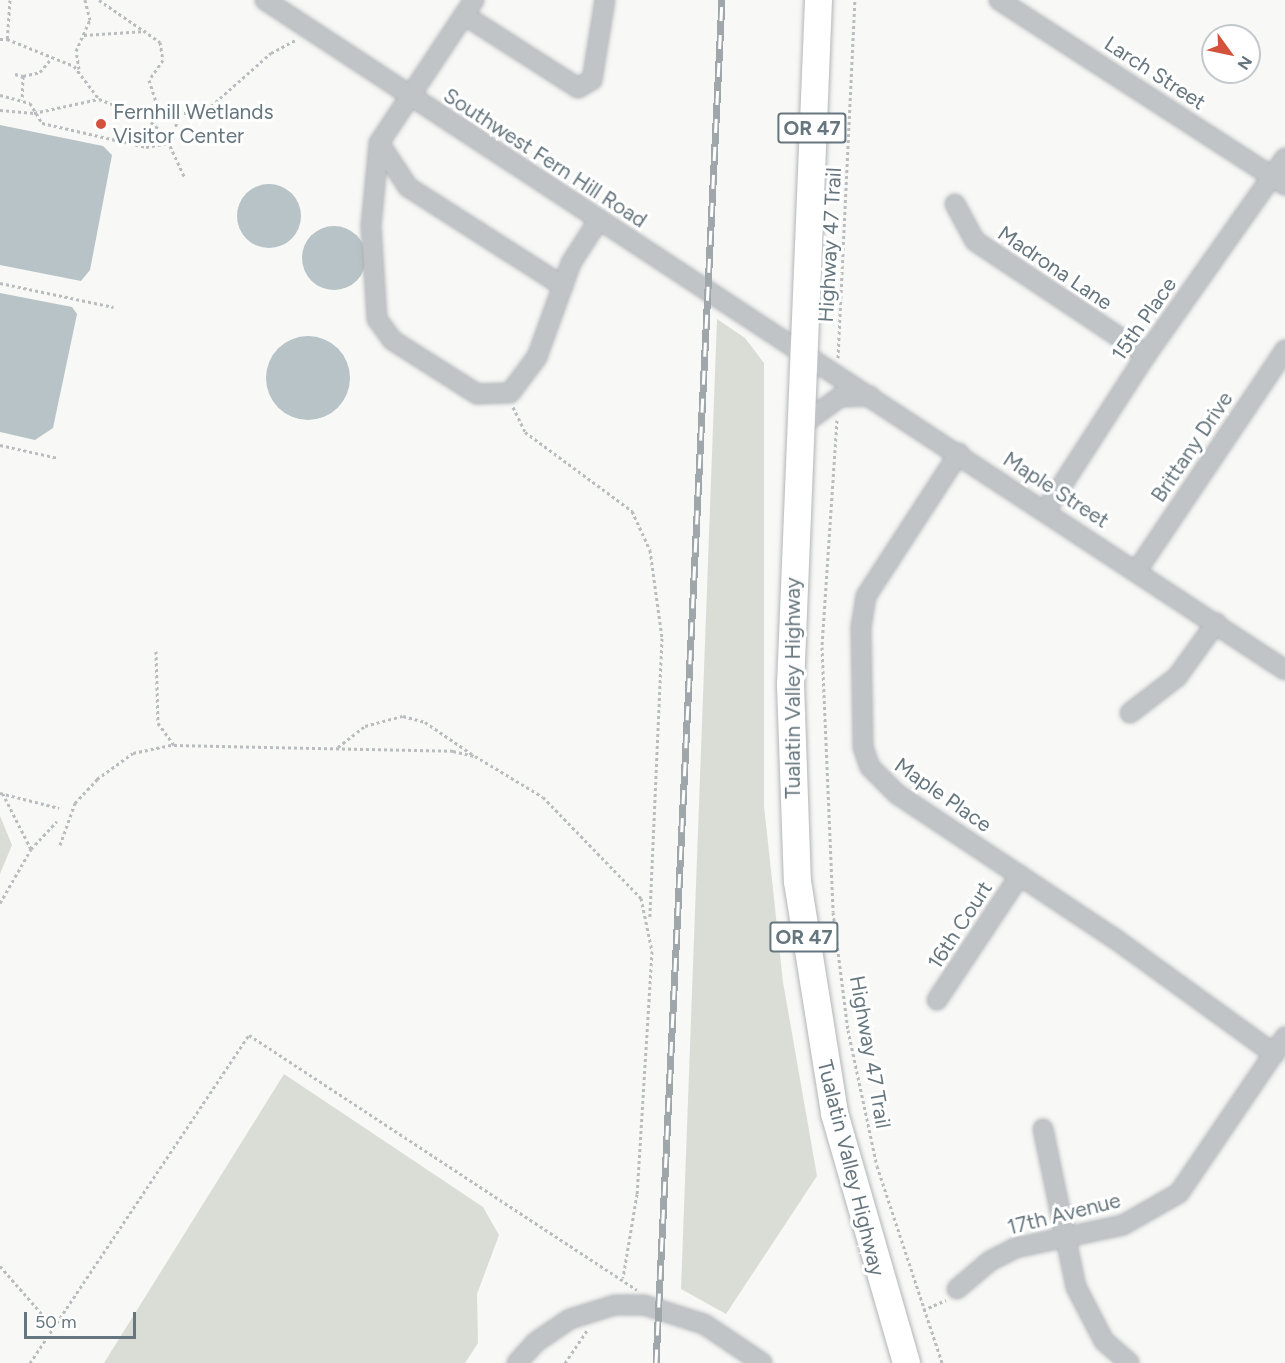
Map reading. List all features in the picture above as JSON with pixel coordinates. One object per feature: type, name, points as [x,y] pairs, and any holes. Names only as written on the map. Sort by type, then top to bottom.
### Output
[{"type":"highway","name":"Tualatin Valley Highway","points":[[818,0],[801,350],[790,684],[797,881],[834,1113],[906,1363]]},
{"type":"street","name":"Southwest Fern Hill Road","points":[[265,0],[598,220],[801,350]]},
{"type":"street","points":[[598,220],[571,263],[537,357],[510,393],[477,393],[392,340],[377,319],[371,226],[379,143],[469,8],[578,88],[592,80],[605,0]]},
{"type":"street","name":"Larch Street","points":[[999,0],[1279,181]]},
{"type":"street","points":[[379,143],[408,187],[563,286]]},
{"type":"street","name":"15th Place","points":[[1046,510],[1146,355],[1279,181],[1285,158]]},
{"type":"street","name":"Madrona Lane","points":[[955,204],[975,241],[1146,355]]},
{"type":"street","name":"Maple Street","points":[[801,350],[1138,569],[1285,670]]},
{"type":"street","name":"Brittany Drive","points":[[1138,569],[1285,350]]},
{"type":"street","points":[[799,428],[840,397],[872,396]]},
{"type":"street","name":"Maple Place","points":[[958,453],[866,596],[861,627],[863,747],[885,785],[1020,875],[1274,1054]]},
{"type":"street","points":[[1130,713],[1177,676],[1216,622]]},
{"type":"street","name":"16th Court","points":[[937,1000],[1020,875]]},
{"type":"street","name":"17th Avenue","points":[[957,1289],[1002,1254],[1123,1225],[1179,1193],[1285,1037]]},
{"type":"street","points":[[1043,1129],[1065,1238],[1087,1316],[1129,1363]]},
{"type":"street","points":[[517,1363],[536,1342],[570,1319],[615,1305],[645,1305],[704,1324],[762,1363]]},
{"type":"path","points":[[7,39],[10,0]]},
{"type":"path","points":[[85,0],[90,20],[76,51],[79,70],[99,99]]},
{"type":"path","points":[[99,0],[120,19],[148,31],[162,47],[163,60],[149,80],[153,106],[161,115]]},
{"type":"path","name":"Highway 47 Trail","points":[[839,348],[855,0]]},
{"type":"path","points":[[0,110],[34,113],[99,99],[142,114],[180,114],[210,106],[307,28]]},
{"type":"path","points":[[84,35],[148,31]]},
{"type":"path","points":[[0,39],[7,39],[50,60],[79,70]]},
{"type":"path","points":[[15,74],[22,76],[40,72],[50,60]]},
{"type":"path","points":[[22,76],[22,100]]},
{"type":"path","points":[[0,95],[33,105],[34,113],[42,123],[137,146],[169,143]]},
{"type":"path","points":[[142,114],[169,143],[185,178]]},
{"type":"path","points":[[169,143],[180,114]]},
{"type":"path","points":[[0,283],[114,307]]},
{"type":"path","points":[[510,393],[525,432],[617,496],[643,527],[650,550],[662,638],[646,1073],[637,1194],[623,1278]]},
{"type":"path","name":"Highway 47 Trail","points":[[840,413],[822,647],[832,912],[848,1030],[877,1166],[942,1363]]},
{"type":"path","points":[[0,445],[58,458]]},
{"type":"path","points":[[156,651],[158,723],[174,745]]},
{"type":"path","points":[[338,748],[373,723],[404,716],[425,722],[475,756],[543,797],[575,827],[641,898],[650,918]]},
{"type":"path","points":[[60,845],[75,803],[97,779],[133,753],[174,745],[338,748],[475,756]]},
{"type":"path","points":[[1,793],[59,808]]},
{"type":"path","points":[[1,793],[31,849]]},
{"type":"path","points":[[0,903],[31,849],[57,820]]},
{"type":"path","points":[[30,1363],[249,1035],[623,1278],[645,1305]]},
{"type":"path","points":[[0,1266],[54,1328]]},
{"type":"path","points":[[923,1310],[957,1289]]},
{"type":"path","points":[[565,1363],[591,1325]]},
{"type":"shaded area","points":[[0,125],[103,146],[112,155],[90,270],[81,281],[0,265]]},
{"type":"shaded area","points":[[263,184],[275,184],[292,193],[299,204],[301,216],[299,228],[292,239],[275,248],[263,248],[251,243],[242,234],[237,222],[237,210],[242,198],[251,189]]},
{"type":"shaded area","points":[[334,226],[352,232],[360,240],[366,258],[360,276],[352,284],[334,290],[316,284],[308,276],[302,258],[308,240],[316,232]]},
{"type":"shaded area","points":[[0,293],[72,307],[77,314],[53,428],[35,440],[0,432]]},
{"type":"shaded area","points":[[717,319],[745,338],[764,363],[764,806],[783,982],[817,1176],[726,1314],[681,1289]]},
{"type":"shaded area","points":[[308,336],[331,343],[343,355],[350,378],[343,401],[331,413],[308,420],[285,413],[273,401],[266,378],[273,355],[285,343]]},
{"type":"shaded area","points":[[0,816],[12,845],[0,874]]},
{"type":"shaded area","points":[[284,1074],[483,1207],[499,1235],[477,1294],[478,1343],[465,1363],[104,1363]]},
{"type":"railway","points":[[656,1363],[722,0]]},
{"type":"place","name":"Fernhill Wetlands Visitor Center","points":[[101,124]]}]
